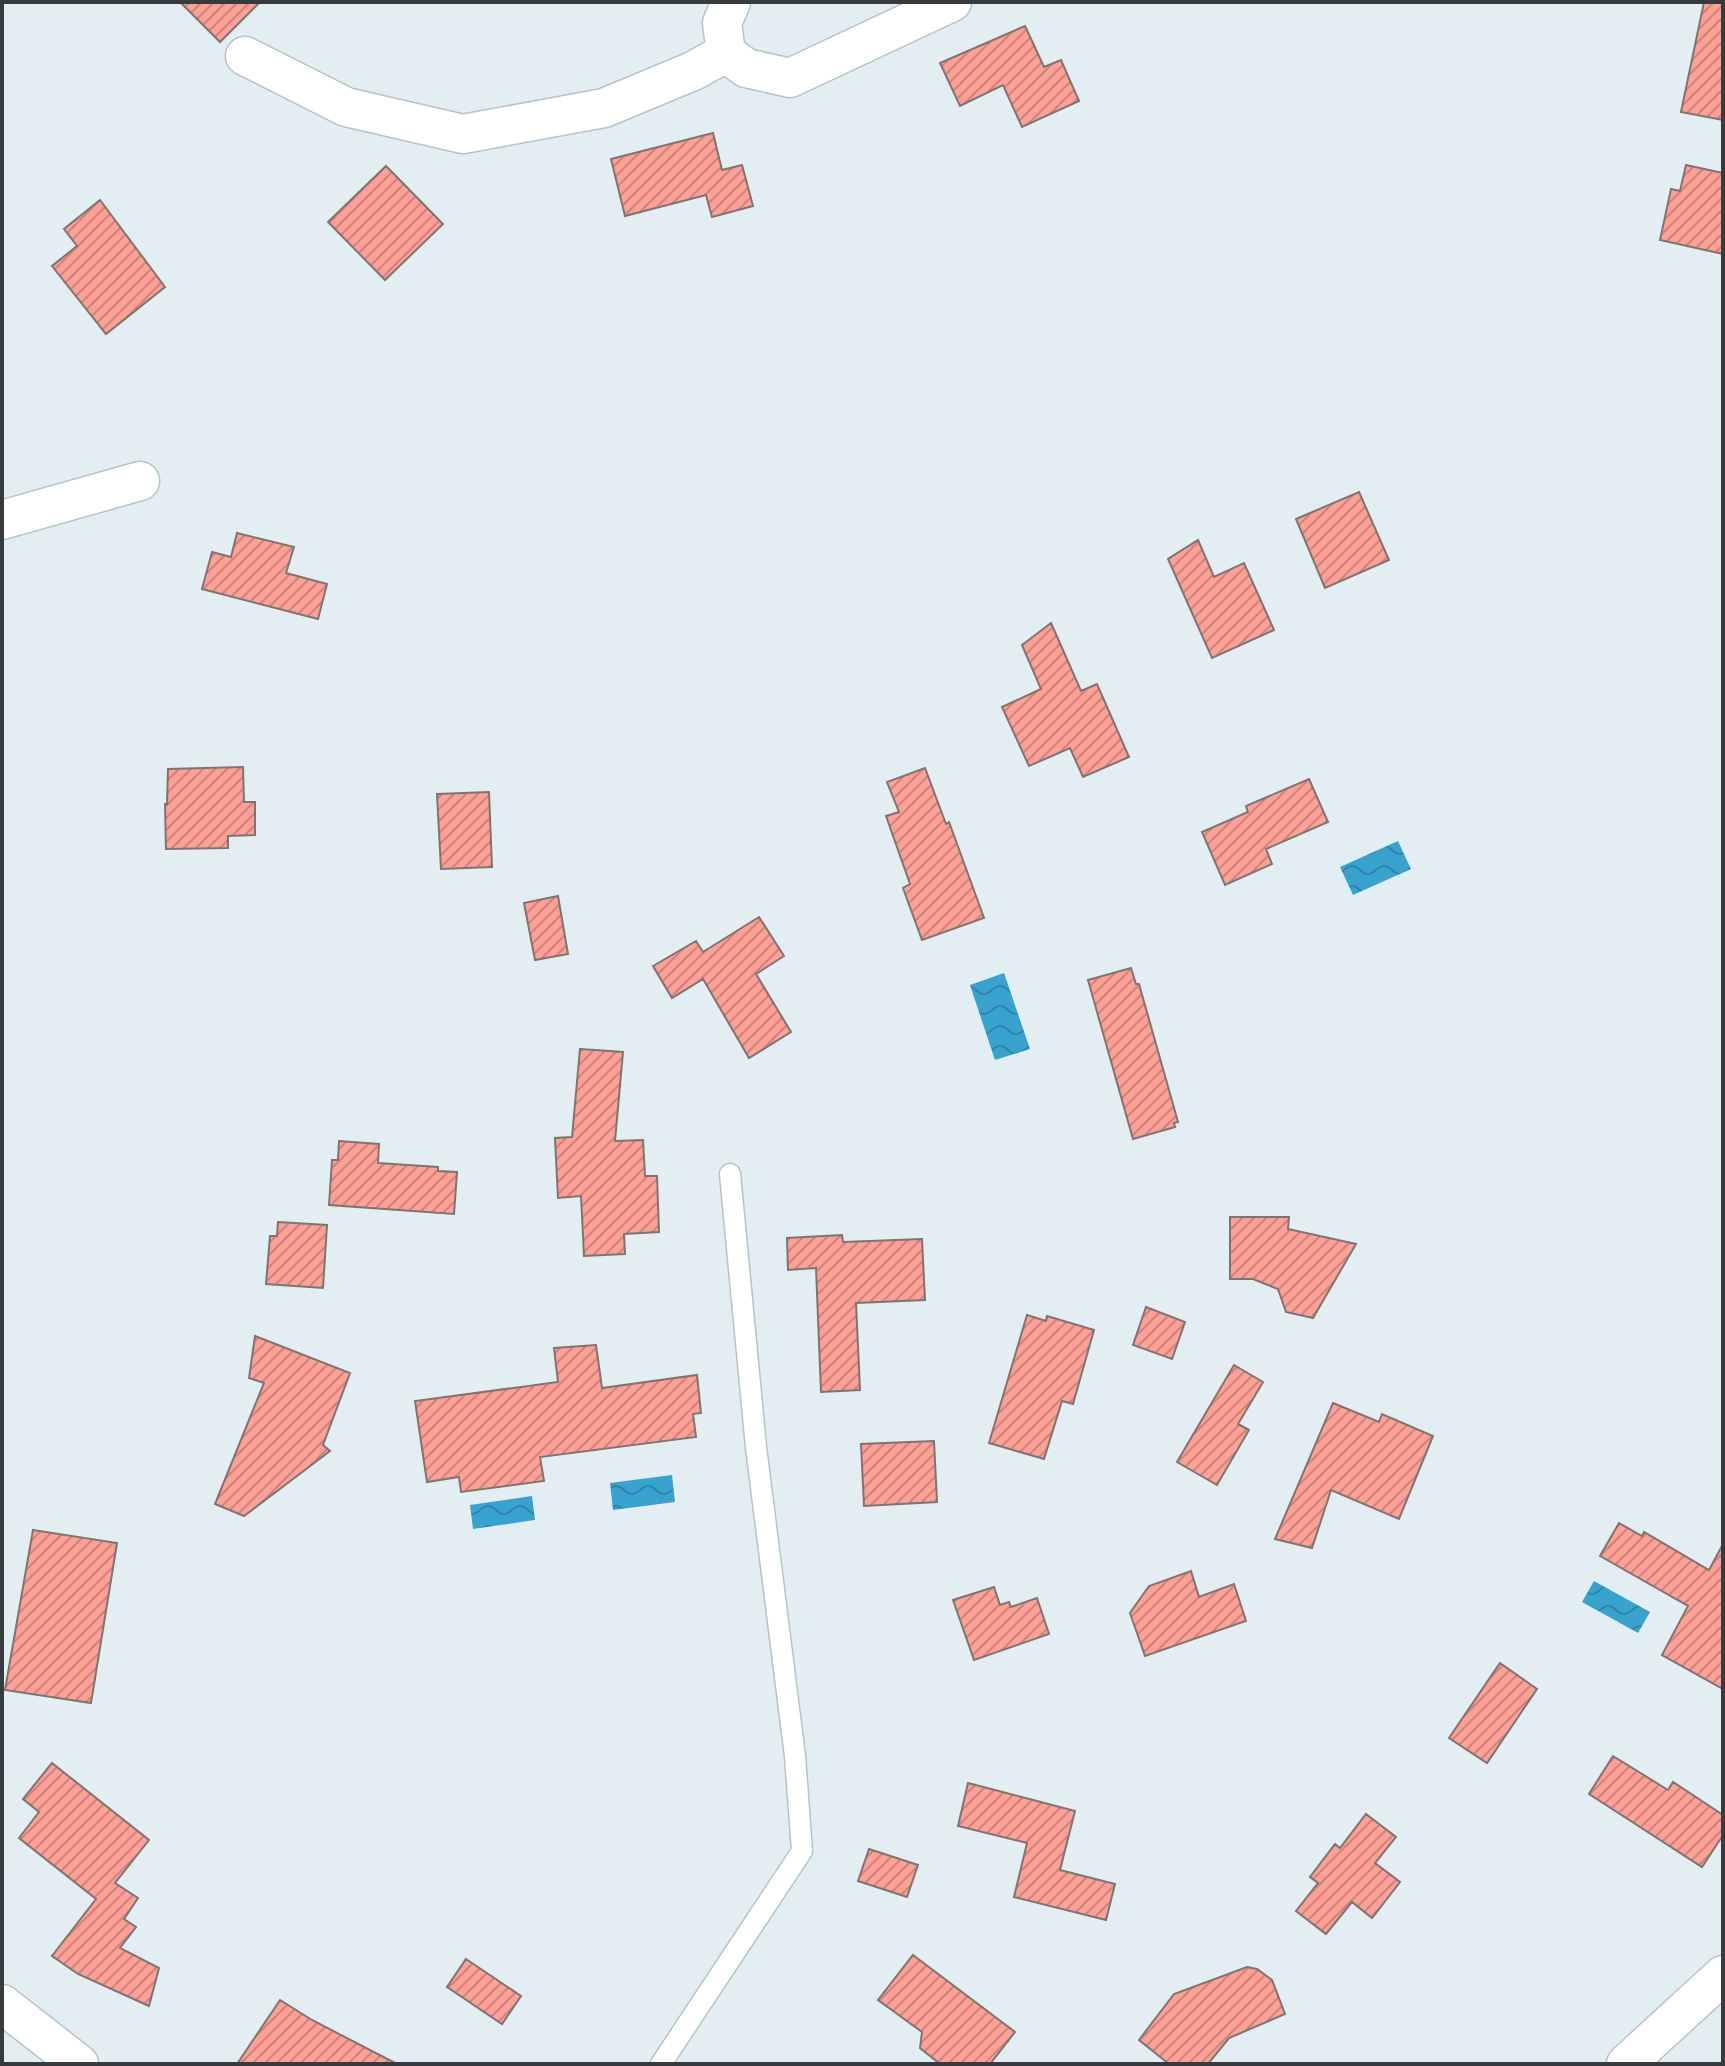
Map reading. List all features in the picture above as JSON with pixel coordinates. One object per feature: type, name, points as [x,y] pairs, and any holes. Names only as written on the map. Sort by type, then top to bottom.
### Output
[{"type":"street","points":[[731,2],[722,23],[726,53],[746,68],[790,78],[952,2]]},
{"type":"street","points":[[245,56],[346,107],[463,134],[604,108],[693,71],[726,53]]},
{"type":"street","points":[[2,520],[140,481]]},
{"type":"street","points":[[1626,2064],[1723,1975]]},
{"type":"street","points":[[2,2004],[79,2064]]},
{"type":"lane","points":[[661,2064],[802,1851],[795,1756],[756,1447],[730,1174]]},
{"type":"water","points":[[1398,841],[1411,869],[1353,895],[1340,867]]},
{"type":"water","points":[[1004,973],[1030,1049],[995,1060],[970,985]]},
{"type":"water","points":[[672,1475],[675,1502],[613,1510],[610,1483]]},
{"type":"water","points":[[532,1496],[535,1520],[473,1529],[470,1505]]},
{"type":"water","points":[[1594,1581],[1650,1612],[1638,1633],[1582,1602]]},
{"type":"building","points":[[180,2],[260,2],[220,42]]},
{"type":"building","points":[[1704,2],[1723,2],[1723,120],[1681,112]]},
{"type":"building","points":[[1025,26],[1044,67],[1061,60],[1079,101],[1022,127],[1003,85],[960,106],[940,63]]},
{"type":"building","points":[[713,133],[722,170],[742,165],[753,206],[712,217],[706,195],[625,216],[611,159]]},
{"type":"building","points":[[1686,165],[1723,173],[1723,254],[1660,240],[1671,189],[1680,191]]},
{"type":"building","points":[[386,166],[443,224],[385,280],[328,222]]},
{"type":"building","points":[[100,200],[165,287],[106,334],[52,266],[77,246],[64,229]]},
{"type":"building","points":[[1359,492],[1389,560],[1325,588],[1296,519]]},
{"type":"building","points":[[237,533],[294,547],[286,573],[327,584],[318,619],[202,589],[212,552],[231,557]]},
{"type":"building","points":[[1198,540],[1214,577],[1244,563],[1274,630],[1212,658],[1168,559]]},
{"type":"building","points":[[1051,623],[1081,691],[1097,684],[1129,757],[1083,777],[1070,748],[1029,766],[1002,707],[1041,689],[1022,645]]},
{"type":"building","points":[[243,767],[244,802],[255,802],[255,835],[228,836],[228,848],[166,849],[168,769]]},
{"type":"building","points":[[925,768],[946,824],[949,822],[984,918],[922,940],[903,888],[910,884],[886,816],[899,812],[887,782]]},
{"type":"building","points":[[1309,779],[1328,822],[1266,849],[1272,864],[1225,885],[1202,832],[1248,812],[1246,806]]},
{"type":"building","points":[[489,792],[492,867],[441,869],[437,794]]},
{"type":"building","points":[[558,896],[568,954],[535,960],[524,903]]},
{"type":"building","points":[[759,917],[784,956],[756,974],[791,1032],[749,1058],[703,979],[672,998],[653,966],[696,941],[703,952]]},
{"type":"building","points":[[1131,968],[1136,984],[1139,984],[1178,1122],[1174,1123],[1175,1127],[1133,1139],[1088,980]]},
{"type":"building","points":[[580,1049],[623,1052],[615,1141],[643,1140],[645,1176],[657,1176],[659,1232],[624,1234],[625,1254],[584,1256],[581,1196],[558,1198],[555,1138],[572,1137]]},
{"type":"building","points":[[339,1141],[379,1144],[378,1163],[438,1167],[438,1171],[457,1172],[454,1214],[329,1205],[332,1160],[338,1160]]},
{"type":"building","points":[[1230,1217],[1289,1217],[1288,1229],[1356,1244],[1313,1318],[1286,1312],[1278,1289],[1253,1279],[1230,1279]]},
{"type":"building","points":[[278,1222],[327,1225],[323,1288],[266,1284],[270,1236],[277,1236]]},
{"type":"building","points":[[842,1235],[843,1242],[922,1239],[925,1300],[856,1303],[860,1390],[821,1392],[816,1268],[788,1270],[787,1238]]},
{"type":"building","points":[[1146,1307],[1185,1322],[1172,1359],[1133,1345]]},
{"type":"building","points":[[1027,1315],[1046,1321],[1047,1316],[1094,1330],[1073,1404],[1062,1401],[1044,1459],[989,1443]]},
{"type":"building","points":[[255,1336],[350,1373],[323,1445],[330,1451],[244,1516],[215,1504],[264,1383],[249,1378]]},
{"type":"building","points":[[596,1345],[602,1388],[697,1375],[701,1413],[693,1414],[696,1437],[540,1457],[544,1481],[461,1492],[459,1477],[427,1482],[415,1401],[558,1382],[554,1348]]},
{"type":"building","points":[[1234,1365],[1263,1382],[1238,1424],[1249,1430],[1217,1485],[1177,1462]]},
{"type":"building","points":[[1333,1403],[1379,1422],[1382,1414],[1433,1436],[1399,1519],[1331,1490],[1312,1548],[1275,1539]]},
{"type":"building","points":[[934,1441],[937,1502],[864,1506],[861,1444]]},
{"type":"building","points":[[1619,1523],[1642,1536],[1644,1532],[1709,1570],[1723,1544],[1723,1689],[1662,1655],[1688,1606],[1600,1556]]},
{"type":"building","points":[[33,1530],[117,1543],[91,1703],[5,1690]]},
{"type":"building","points":[[1191,1571],[1199,1597],[1234,1584],[1246,1621],[1145,1656],[1130,1613],[1149,1586]]},
{"type":"building","points":[[994,1587],[1000,1605],[1009,1602],[1011,1607],[1037,1598],[1049,1634],[974,1660],[953,1600]]},
{"type":"building","points":[[1500,1663],[1537,1689],[1487,1763],[1449,1738]]},
{"type":"building","points":[[1613,1756],[1668,1790],[1673,1782],[1723,1815],[1723,1835],[1702,1867],[1589,1794]]},
{"type":"building","points":[[52,1763],[149,1840],[115,1883],[138,1898],[124,1919],[136,1927],[120,1948],[159,1968],[149,2006],[78,1974],[52,1956],[96,1899],[19,1838],[39,1812],[23,1799]]},
{"type":"building","points":[[968,1783],[1075,1811],[1060,1870],[1115,1884],[1106,1920],[1014,1897],[1027,1843],[958,1826]]},
{"type":"building","points":[[1366,1814],[1396,1837],[1375,1863],[1400,1882],[1372,1918],[1352,1902],[1326,1934],[1296,1911],[1318,1883],[1310,1877],[1335,1844],[1340,1848]]},
{"type":"building","points":[[869,1849],[918,1865],[907,1897],[858,1881]]},
{"type":"building","points":[[913,1955],[1015,2032],[990,2064],[940,2064],[920,2048],[922,2032],[878,2000]]},
{"type":"building","points":[[466,1959],[521,1996],[502,2024],[447,1987]]},
{"type":"building","points":[[1247,1967],[1257,1969],[1272,1980],[1285,2014],[1229,2038],[1208,2064],[1169,2064],[1139,2040],[1174,1994]]},
{"type":"building","points":[[280,2000],[312,2020],[397,2064],[237,2064]]}]
